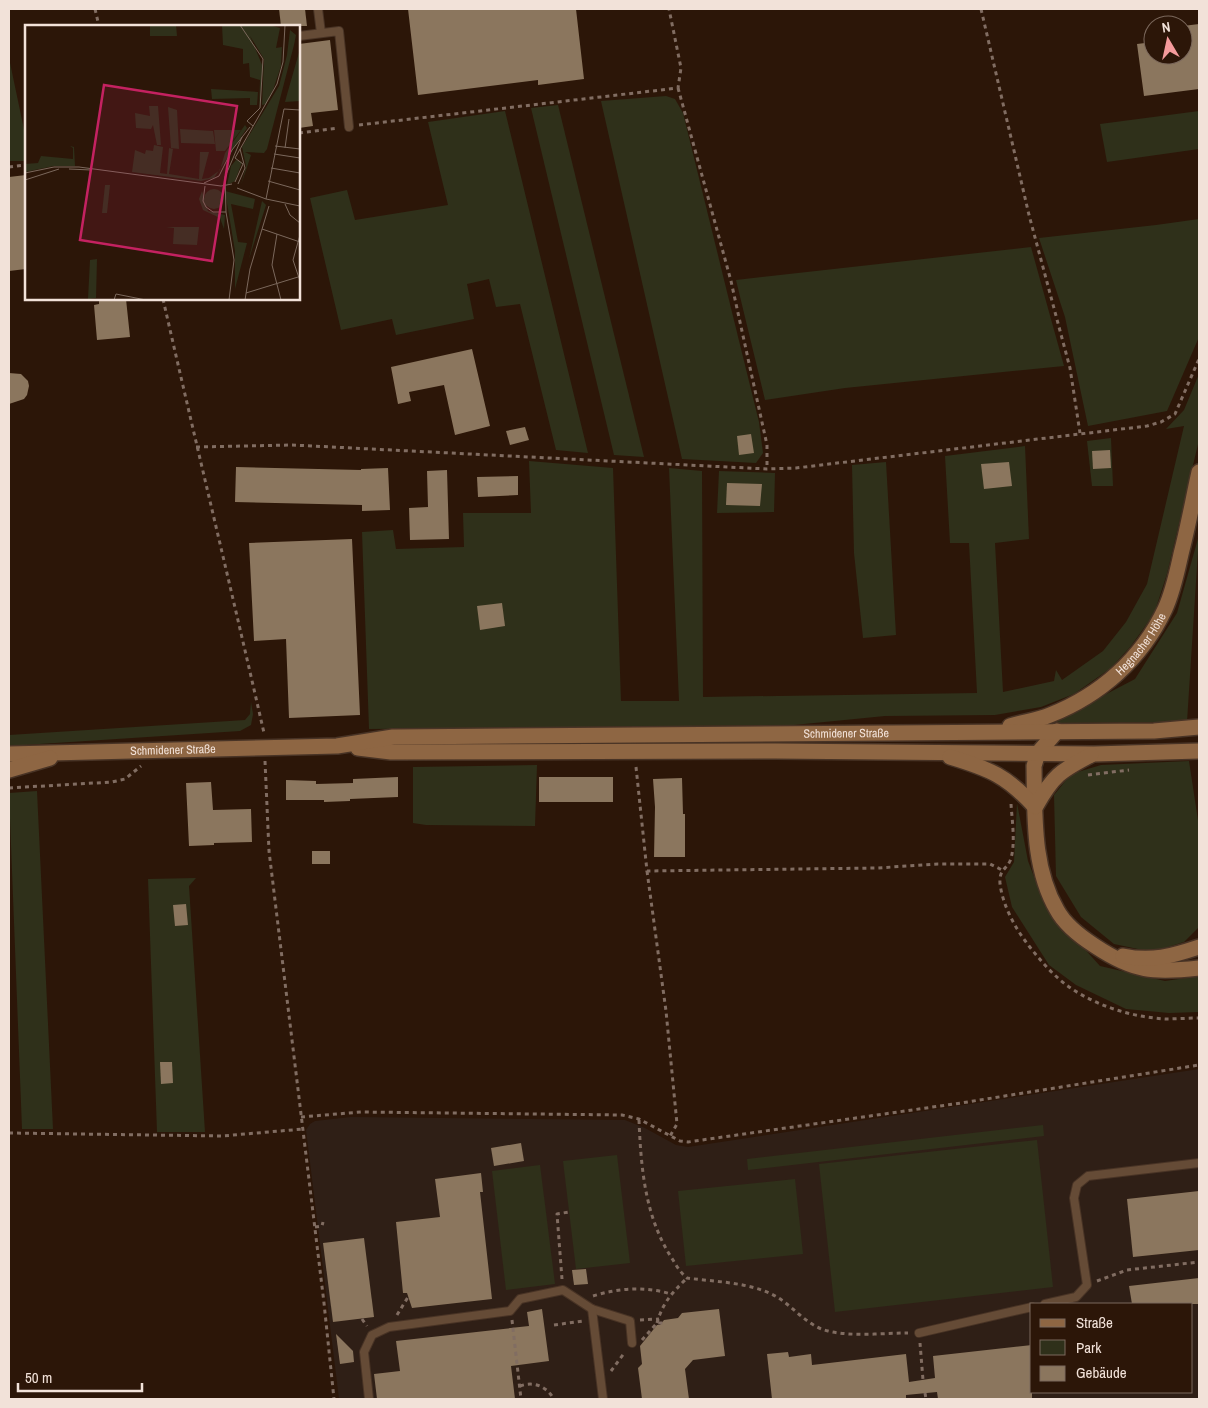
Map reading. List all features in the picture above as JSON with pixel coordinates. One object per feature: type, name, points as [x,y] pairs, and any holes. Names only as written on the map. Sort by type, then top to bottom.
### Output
[{"type":"main road","name":"Hegnacher Höhe","points":[[985,732],[1050,715],[1079,701],[1106,684],[1126,666],[1147,640],[1166,608],[1177,575],[1199,472]]},
{"type":"main road","name":"Schmidener Straße","points":[[9,754],[66,752],[264,755],[393,738],[635,734],[1154,731],[1199,727]]},
{"type":"main road","points":[[1057,731],[1038,753],[1034,766],[1038,852],[1045,884],[1058,912],[1080,937],[1104,953],[1126,964],[1145,970],[1162,971],[1199,968]]},
{"type":"main road","points":[[635,734],[636,751]]},
{"type":"main road","name":"Schmidener Straße","points":[[336,746],[391,752],[636,751],[1094,754],[1199,751]]},
{"type":"main road","points":[[9,770],[66,752]]},
{"type":"main road","name":"Schmidener Straße","points":[[935,752],[979,766],[1001,776],[1020,790],[1035,807]]},
{"type":"main road","points":[[1035,807],[1046,788],[1059,772],[1094,754]]},
{"type":"main road","points":[[1184,952],[1199,942]]},
{"type":"main road","points":[[1104,953],[1132,958],[1154,959],[1171,957],[1199,947]]},
{"type":"lane","points":[[318,9],[320,33]]},
{"type":"lane","points":[[300,36],[340,31],[348,127]]},
{"type":"lane","points":[[1049,1303],[1076,1297],[1087,1285],[1074,1198],[1077,1185],[1088,1176],[1199,1163]]},
{"type":"lane","points":[[370,1399],[364,1352],[372,1335],[389,1327],[510,1311],[520,1299],[563,1290],[592,1310],[630,1321],[632,1343]]},
{"type":"lane","points":[[919,1333],[1030,1307]]},
{"type":"lane","points":[[592,1310],[603,1399]]},
{"type":"path","points":[[95,9],[99,25]]},
{"type":"path","points":[[669,9],[681,68],[678,88],[731,281],[767,445],[767,469]]},
{"type":"path","points":[[981,9],[1031,224],[1070,368],[1080,434]]},
{"type":"path","points":[[300,133],[678,88]]},
{"type":"path","points":[[9,167],[25,165]]},
{"type":"path","points":[[163,300],[196,447],[229,576],[264,733],[269,851],[334,1399]]},
{"type":"path","points":[[196,447],[292,444],[767,469],[796,468],[1147,426],[1161,422],[1175,414],[1199,359]]},
{"type":"path","points":[[636,751],[647,871],[666,1011],[677,1124],[670,1136]]},
{"type":"path","points":[[9,788],[112,782],[125,778],[140,766]]},
{"type":"path","points":[[647,871],[868,868],[938,864],[990,864],[1002,870]]},
{"type":"path","points":[[301,1117],[361,1112],[622,1115],[639,1119],[680,1141],[688,1142],[941,1106],[1199,1064]]},
{"type":"path","points":[[639,1119],[643,1177],[650,1210],[665,1248],[682,1274],[687,1278],[745,1286],[761,1291],[777,1298],[809,1323],[826,1331],[845,1334],[919,1333],[924,1380]]},
{"type":"path","points":[[9,1133],[222,1136],[303,1129]]},
{"type":"path","points":[[563,1290],[557,1214],[569,1212]]},
{"type":"path","points":[[315,1227],[322,1226],[323,1222]]},
{"type":"path","points":[[1087,1285],[1127,1270],[1199,1262]]},
{"type":"path","points":[[642,1348],[642,1342],[657,1323],[662,1308],[671,1294],[687,1278]]},
{"type":"path","points":[[583,1303],[593,1296],[623,1289],[641,1288],[671,1294]]},
{"type":"path","points":[[389,1327],[408,1297]]},
{"type":"path","points":[[510,1311],[521,1399]]},
{"type":"path","points":[[554,1324],[594,1319]]},
{"type":"path","points":[[630,1321],[659,1319]]},
{"type":"path","points":[[657,1323],[662,1323]]},
{"type":"path","points":[[612,1369],[632,1343]]},
{"type":"path","points":[[520,1386],[537,1384],[546,1389],[554,1399]]},
{"type":"path","points":[[925,1393],[926,1399]]},
{"type":"shaded area","points":[[1199,1069],[1199,1399],[339,1399],[306,1130],[310,1124],[315,1121],[351,1117],[625,1120],[645,1128],[676,1145],[688,1147]]},
{"type":"green space","points":[[9,58],[25,134],[25,161],[9,161]]},
{"type":"green space","points":[[666,96],[675,99],[683,113],[759,422],[763,453],[756,463],[682,459],[601,101]]},
{"type":"green space","points":[[558,105],[644,457],[614,455],[531,108]]},
{"type":"green space","points":[[505,111],[588,453],[556,450],[520,304],[496,307],[489,279],[467,284],[474,319],[396,335],[392,319],[341,330],[310,198],[347,190],[355,220],[448,205],[428,122]]},
{"type":"green space","points":[[1199,111],[1199,149],[1107,162],[1100,124]]},
{"type":"green space","points":[[1199,219],[1199,337],[1167,411],[1088,426],[1065,317],[1039,238]]},
{"type":"green space","points":[[1031,247],[1064,366],[845,388],[765,400],[736,280]]},
{"type":"green space","points":[[1199,374],[1199,440],[1167,574],[1154,614],[1131,646],[1111,668],[1074,694],[1041,707],[995,715],[885,716],[794,725],[369,729],[362,532],[393,530],[396,549],[464,547],[463,513],[531,513],[529,461],[613,468],[621,701],[679,701],[669,468],[702,471],[703,697],[977,693],[969,543],[950,543],[945,456],[1025,446],[1029,539],[995,543],[1003,692],[1054,681],[1056,670],[1062,680],[1103,651],[1126,622],[1147,584],[1184,426],[1166,429],[1184,410]]},
{"type":"green space","points":[[1111,438],[1113,486],[1092,486],[1087,441]]},
{"type":"green space","points":[[886,462],[896,635],[863,638],[854,553],[852,465]]},
{"type":"green space","points":[[719,471],[775,473],[774,512],[717,513]]},
{"type":"green space","points":[[1199,535],[1187,722],[1051,723],[1135,679],[1177,613]]},
{"type":"green space","points":[[251,702],[253,714],[251,725],[240,731],[9,746],[9,735],[245,720],[250,714]]},
{"type":"green space","points":[[1189,761],[1199,827],[1199,927],[1184,942],[1152,952],[1114,944],[1081,917],[1056,876],[1054,795],[1071,774],[1101,765]]},
{"type":"green space","points":[[537,765],[535,826],[426,825],[413,823],[413,767]]},
{"type":"green space","points":[[37,791],[53,1129],[22,1129],[9,793]]},
{"type":"green space","points":[[1017,803],[1028,861],[1045,905],[1100,966],[1165,981],[1199,976],[1199,1012],[1169,1013],[1126,1009],[1076,985],[1049,965],[1012,907],[1005,877],[1014,862]]},
{"type":"green space","points":[[196,878],[189,886],[205,1132],[157,1132],[148,879]]},
{"type":"green space","points":[[1043,1125],[1044,1136],[748,1170],[747,1159]]},
{"type":"green space","points":[[1037,1140],[1053,1287],[835,1312],[819,1164]]},
{"type":"green space","points":[[617,1155],[630,1263],[576,1269],[563,1161]]},
{"type":"green space","points":[[540,1165],[555,1284],[506,1290],[492,1171]]},
{"type":"green space","points":[[795,1179],[803,1254],[686,1266],[678,1191]]},
{"type":"building","points":[[279,9],[305,9],[307,26],[281,25]]},
{"type":"building","points":[[408,9],[576,9],[584,79],[538,85],[538,80],[418,95]]},
{"type":"building","points":[[1199,24],[1199,89],[1144,96],[1137,44],[1143,43],[1143,65],[1193,65],[1193,25]]},
{"type":"building","points":[[330,40],[338,110],[311,113],[313,126],[300,128],[300,44]]},
{"type":"building","points":[[25,175],[25,269],[9,271],[9,177]]},
{"type":"building","points":[[99,300],[126,300],[130,337],[97,340],[94,305],[99,304]]},
{"type":"building","points":[[472,349],[490,426],[455,435],[444,385],[409,392],[411,401],[398,404],[391,367]]},
{"type":"building","points":[[9,373],[21,374],[28,381],[29,386],[24,399],[9,404]]},
{"type":"building","points":[[525,427],[529,440],[510,445],[506,431]]},
{"type":"building","points":[[751,434],[754,453],[739,455],[737,436]]},
{"type":"building","points":[[1110,450],[1111,468],[1093,469],[1092,451]]},
{"type":"building","points":[[1009,462],[1012,486],[984,489],[981,464]]},
{"type":"building","points":[[236,467],[361,470],[388,468],[390,510],[362,511],[362,505],[235,502]]},
{"type":"building","points":[[447,470],[449,539],[410,540],[409,508],[428,507],[427,471]]},
{"type":"building","points":[[518,476],[518,495],[478,497],[477,477]]},
{"type":"building","points":[[727,483],[762,484],[760,506],[726,505]]},
{"type":"building","points":[[352,539],[360,715],[289,718],[286,639],[254,641],[249,543]]},
{"type":"building","points":[[502,603],[505,626],[480,630],[477,606]]},
{"type":"building","points":[[398,777],[398,797],[324,802],[324,800],[286,800],[286,780],[316,781],[316,784],[353,783],[353,779]]},
{"type":"building","points":[[539,777],[613,777],[613,802],[539,802]]},
{"type":"building","points":[[682,778],[683,814],[685,814],[685,857],[654,857],[655,807],[653,779]]},
{"type":"building","points":[[211,782],[213,810],[251,809],[252,842],[189,846],[186,783]]},
{"type":"building","points":[[312,851],[330,851],[330,864],[312,864]]},
{"type":"building","points":[[186,904],[188,925],[175,926],[173,905]]},
{"type":"building","points":[[160,1062],[172,1062],[173,1083],[161,1084]]},
{"type":"building","points":[[521,1143],[524,1161],[494,1166],[491,1148]]},
{"type":"building","points":[[481,1173],[483,1192],[480,1192],[492,1299],[412,1308],[407,1293],[403,1293],[396,1222],[440,1217],[435,1179]]},
{"type":"building","points":[[1199,1191],[1199,1250],[1133,1257],[1127,1199]]},
{"type":"building","points":[[364,1238],[374,1317],[333,1322],[323,1243]]},
{"type":"building","points":[[586,1269],[588,1284],[574,1285],[572,1270]]},
{"type":"building","points":[[1199,1278],[1199,1304],[1132,1303],[1129,1286]]},
{"type":"building","points":[[542,1309],[549,1361],[511,1366],[515,1399],[377,1399],[374,1374],[400,1371],[396,1341],[529,1326],[527,1312]]},
{"type":"building","points":[[719,1309],[725,1356],[693,1360],[685,1369],[689,1399],[642,1399],[638,1368],[642,1364],[640,1346],[657,1325],[660,1325],[664,1320],[678,1318],[682,1313]]},
{"type":"building","points":[[336,1334],[353,1351],[354,1362],[340,1364]]},
{"type":"building","points":[[1030,1345],[1030,1393],[1032,1393],[1032,1399],[938,1399],[937,1392],[906,1395],[906,1399],[772,1399],[767,1354],[788,1352],[789,1357],[811,1354],[812,1365],[906,1354],[909,1382],[935,1378],[933,1356]]}]
